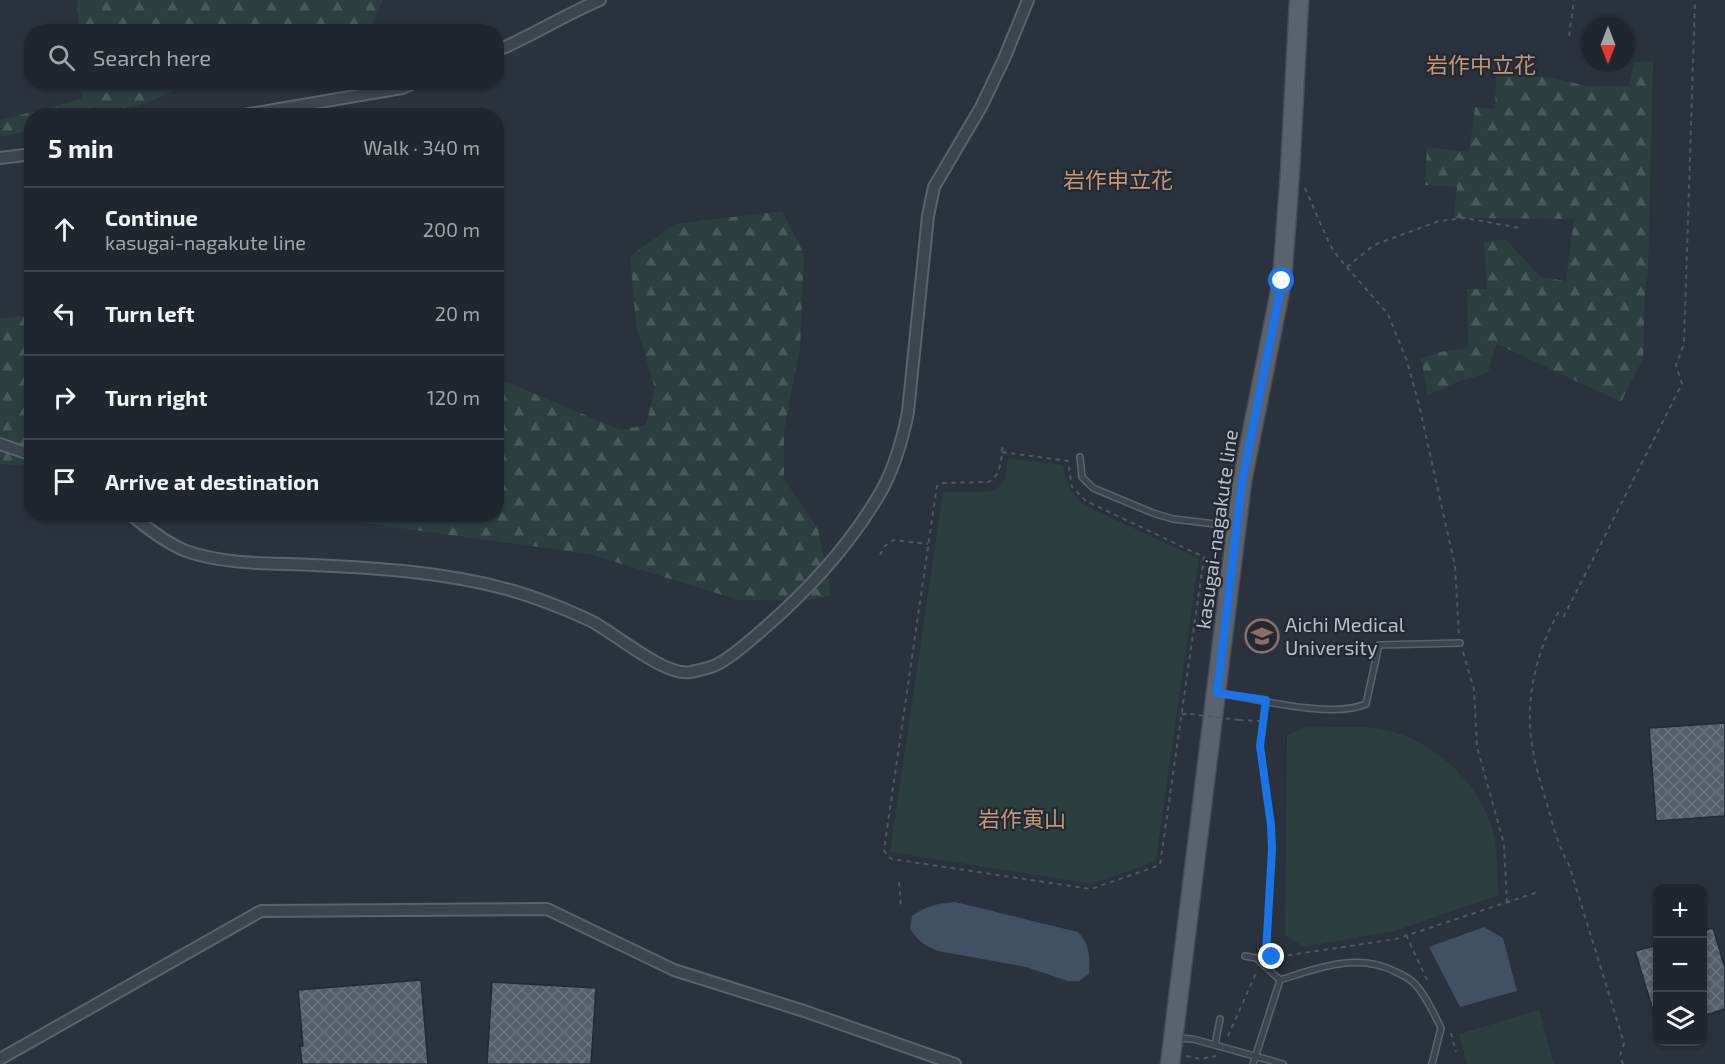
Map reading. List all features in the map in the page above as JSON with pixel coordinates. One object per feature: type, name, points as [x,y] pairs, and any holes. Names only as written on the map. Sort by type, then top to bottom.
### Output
[{"type":"main road","name":"kasugai-nagakute line","points":[[1170,1064],[1242,482],[1282,281],[1299,0]]},
{"type":"street","points":[[504,48],[521,41],[573,11],[600,0]]},
{"type":"street","points":[[140,522],[184,550],[226,561],[367,567],[447,577],[493,586],[562,608],[594,623],[670,669],[688,673],[717,665],[777,617],[808,586],[850,537],[884,485],[904,433],[908,412],[928,216],[934,187],[985,97],[1004,59],[1028,0]]},
{"type":"street","points":[[285,108],[390,90]]},
{"type":"street","points":[[0,158],[24,155]]},
{"type":"street","points":[[0,444],[24,452]]},
{"type":"street","points":[[0,1059],[261,911],[547,909],[674,970],[815,1014],[955,1064]]},
{"type":"lane","points":[[1080,457],[1082,477],[1093,488],[1173,519],[1237,526]]},
{"type":"lane","points":[[1217,693],[1328,709],[1355,709],[1366,704],[1379,645],[1460,643]]},
{"type":"lane","points":[[1245,956],[1256,958],[1280,980]]},
{"type":"lane","points":[[1280,980],[1318,968],[1355,962],[1380,964],[1406,977],[1414,983],[1427,1000],[1441,1028],[1432,1064]]},
{"type":"lane","points":[[1253,1064],[1280,980]]},
{"type":"lane","points":[[1215,1045],[1220,1019]]},
{"type":"lane","points":[[1174,1038],[1193,1039],[1283,1064]]},
{"type":"path","points":[[1569,36],[1574,0]]},
{"type":"path","points":[[1623,1064],[1620,1056],[1624,1043],[1569,865],[1560,850],[1536,764],[1532,742],[1531,696],[1539,656],[1554,621],[1558,613],[1564,616],[1682,384],[1676,365],[1684,344],[1695,0]]},
{"type":"path","points":[[1290,172],[1299,173],[1330,245],[1388,314],[1407,361],[1455,566],[1460,643],[1474,689],[1477,747],[1504,844],[1507,902]]},
{"type":"path","points":[[1347,267],[1374,245],[1439,221],[1465,218],[1520,228]]},
{"type":"path","points":[[1002,452],[1068,462],[1072,487],[1086,501],[1204,557],[1168,795],[1160,865],[1091,889],[892,859],[884,850],[938,486],[943,483],[988,482],[995,479],[1004,443]]},
{"type":"path","points":[[880,555],[885,546],[893,540],[928,544]]},
{"type":"path","points":[[1266,700],[1260,746],[1271,825],[1272,849],[1266,953],[1272,957]]},
{"type":"path","points":[[1182,714],[1263,721]]},
{"type":"path","points":[[899,882],[901,906]]},
{"type":"green space","points":[[77,0],[383,0],[372,24],[78,24]]},
{"type":"green space","points":[[1653,61],[1648,274],[1645,289],[1643,359],[1621,402],[1497,344],[1487,373],[1457,382],[1428,395],[1421,359],[1440,352],[1468,348],[1467,289],[1487,289],[1484,242],[1505,239],[1541,277],[1566,281],[1574,219],[1454,218],[1457,187],[1425,185],[1427,147],[1469,152],[1475,107],[1495,109],[1496,76],[1547,77],[1588,86],[1629,86],[1632,72],[1635,72],[1635,62]]},
{"type":"green space","points":[[82,90],[173,90],[148,103],[126,108],[47,108],[82,99]]},
{"type":"green space","points":[[24,114],[24,132],[0,137],[0,120]]},
{"type":"green space","points":[[782,211],[804,254],[800,348],[784,430],[784,479],[818,529],[831,595],[803,601],[739,600],[589,554],[360,522],[504,522],[504,381],[621,430],[646,425],[655,388],[636,325],[630,256],[675,224]]},
{"type":"green space","points":[[24,315],[24,466],[0,464],[0,319]]},
{"type":"green space","points":[[1008,458],[1063,465],[1069,487],[1084,505],[1199,559],[1156,861],[1092,884],[890,852],[943,492],[996,490],[1005,479]]},
{"type":"green space","points":[[1307,727],[1372,728],[1401,734],[1438,754],[1454,768],[1469,784],[1489,820],[1496,847],[1499,895],[1395,931],[1304,947],[1285,935],[1287,735]]},
{"type":"green space","points":[[1539,1010],[1554,1064],[1467,1064],[1459,1034]]},
{"type":"water","points":[[955,902],[1078,932],[1088,951],[1089,974],[1079,981],[1068,981],[1026,967],[938,951],[922,943],[910,929],[912,916],[932,906]]},
{"type":"water","points":[[1484,927],[1503,938],[1517,991],[1460,1007],[1429,947]]},
{"type":"building","points":[[1725,723],[1725,816],[1656,821],[1649,728]]},
{"type":"building","points":[[1713,928],[1725,968],[1725,1009],[1707,1014],[1707,938],[1707,930]]},
{"type":"building","points":[[1653,946],[1653,1010],[1635,951]]},
{"type":"building","points":[[421,980],[428,1064],[302,1064],[300,1046],[303,1046],[298,990]]},
{"type":"building","points":[[492,982],[596,988],[591,1064],[487,1064]]},
{"type":"place","name":"Aichi Medical University","points":[[1262,636]]},
{"type":"district","name":"岩作中立花","points":[[1481,64]]},
{"type":"district","name":"岩作申立花","points":[[1118,179]]},
{"type":"district","name":"岩作寅山","points":[[1022,818]]},
{"type":"route","points":[[1272,957],[1266,953],[1272,849],[1271,825],[1260,746],[1266,700],[1217,693],[1242,482],[1282,281]]}]
